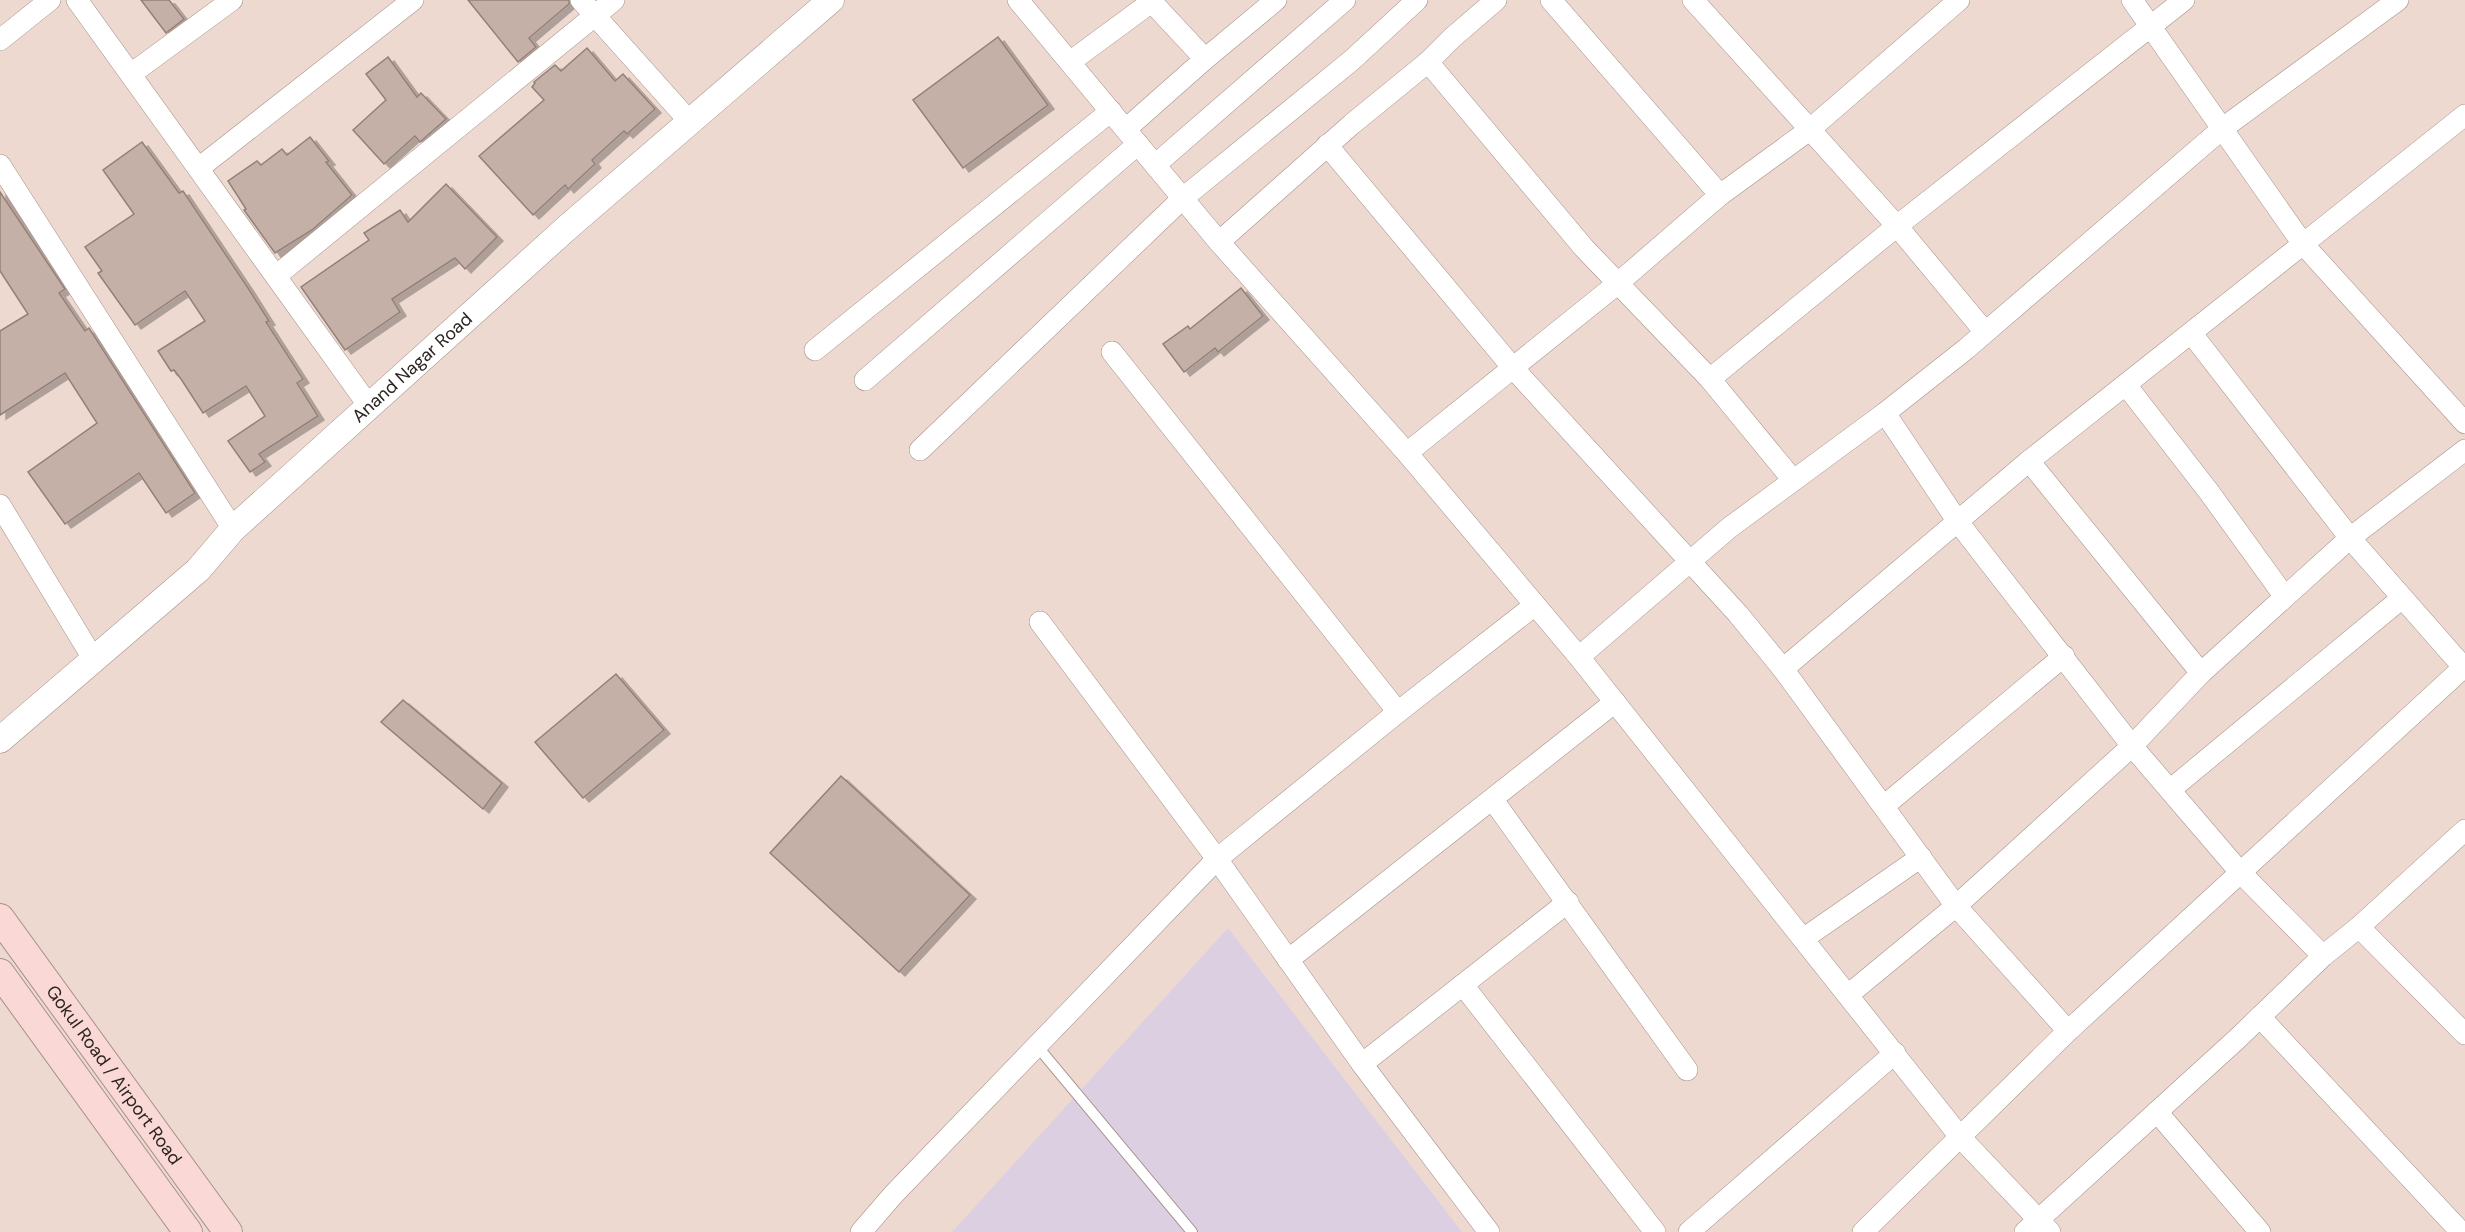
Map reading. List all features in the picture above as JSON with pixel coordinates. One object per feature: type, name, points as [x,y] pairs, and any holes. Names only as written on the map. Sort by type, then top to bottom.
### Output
[{"type":"main road","name":"Gokul Road / Airport Road","points":[[0,918],[228,1232]]},
{"type":"main road","name":"Gokul Road / Airport Road","points":[[0,973],[188,1232]]},
{"type":"street","points":[[77,0],[369,406]]},
{"type":"street","points":[[131,74],[232,0]]},
{"type":"street","points":[[199,168],[413,0]]},
{"type":"street","points":[[581,0],[690,122]]},
{"type":"street","points":[[276,276],[614,0]]},
{"type":"street","name":"Anand Nagar Road","points":[[0,740],[198,570],[233,529],[569,226],[831,0]]},
{"type":"street","points":[[1018,0],[1220,242],[1407,453],[1580,657],[1961,1138],[2038,1228],[2323,956],[2359,927],[2465,830]]},
{"type":"street","points":[[1070,62],[1152,0],[1205,59]]},
{"type":"street","points":[[865,380],[1132,137],[1205,59],[1276,0]]},
{"type":"street","points":[[1155,165],[1345,0]]},
{"type":"street","points":[[920,450],[1183,198],[1352,60],[1417,0]]},
{"type":"street","points":[[1220,242],[1327,145],[1428,62],[1496,0]]},
{"type":"street","points":[[1551,0],[1720,195]]},
{"type":"street","points":[[1692,0],[1808,131],[1897,226],[1985,332]]},
{"type":"street","points":[[1407,453],[1617,284],[1720,195],[1808,131],[1959,0]]},
{"type":"street","points":[[2132,0],[2303,244],[2465,423]]},
{"type":"street","points":[[1710,379],[1897,226],[2184,0]]},
{"type":"street","points":[[1580,657],[1690,561],[1793,480],[1885,413],[1985,332],[2223,128],[2398,0]]},
{"type":"street","points":[[0,40],[41,3]]},
{"type":"street","points":[[1428,62],[1617,284],[1710,379],[1793,480]]},
{"type":"street","points":[[815,350],[1111,111]]},
{"type":"street","points":[[1783,669],[2029,461],[2192,334],[2465,115]]},
{"type":"street","points":[[1327,145],[1512,368],[1738,614],[1783,669],[1956,906],[2068,1031]]},
{"type":"street","points":[[0,165],[233,529]]},
{"type":"street","points":[[1863,1232],[2068,1031],[2465,668],[2350,538],[2192,334]]},
{"type":"street","points":[[1112,352],[1398,712]]},
{"type":"street","points":[[2126,385],[2209,492],[2285,597]]},
{"type":"street","points":[[1885,413],[1958,522],[2132,746],[2240,872],[2323,956]]},
{"type":"street","points":[[1848,995],[1956,906],[2132,746],[2201,673],[2350,538],[2465,450]]},
{"type":"street","points":[[2029,461],[2201,673]]},
{"type":"street","points":[[0,505],[94,660]]},
{"type":"street","points":[[2170,790],[2402,598]]},
{"type":"street","points":[[861,1232],[893,1195],[1217,860],[1398,712],[1535,605]]},
{"type":"street","points":[[1040,622],[1217,860],[1362,1064],[1489,1232]]},
{"type":"street","points":[[1884,806],[2064,656]]},
{"type":"street","points":[[1287,960],[1615,702]]},
{"type":"street","points":[[1493,800],[1568,902],[1627,990],[1687,1070]]},
{"type":"street","points":[[1803,939],[1921,857]]},
{"type":"street","points":[[1362,1064],[1568,902]]},
{"type":"street","points":[[2359,927],[2465,1034]]},
{"type":"street","points":[[1463,985],[1655,1232]]},
{"type":"street","points":[[2260,1017],[2461,1232]]},
{"type":"street","points":[[1700,1229],[1894,1053]]},
{"type":"street","points":[[2157,1112],[2260,1232]]},
{"type":"lane","points":[[1037,1046],[1192,1232]]},
{"type":"shaded area","points":[[1228,928],[1462,1232],[952,1232]]},
{"type":"building","points":[[141,0],[169,0],[184,19],[166,33]]},
{"type":"building","points":[[468,0],[569,0],[569,4],[529,38],[536,47],[518,62]]},
{"type":"building","points":[[998,37],[1048,105],[963,168],[913,100]]},
{"type":"building","points":[[587,48],[615,81],[623,74],[655,109],[627,134],[624,131],[592,160],[595,164],[568,189],[565,185],[533,215],[479,156],[544,100],[532,87],[534,82],[555,65],[561,71]]},
{"type":"building","points":[[388,57],[417,97],[421,93],[446,119],[420,142],[415,136],[384,164],[353,130],[386,100],[366,74]]},
{"type":"building","points":[[310,137],[352,195],[312,230],[275,253],[244,210],[246,209],[228,181],[257,161],[261,165],[282,149],[287,155]]},
{"type":"building","points":[[142,142],[179,193],[183,191],[248,288],[269,321],[266,322],[303,379],[297,383],[318,416],[259,454],[265,462],[250,472],[228,441],[265,416],[246,386],[203,413],[181,379],[174,370],[171,371],[158,351],[205,321],[185,291],[135,325],[98,273],[102,271],[85,247],[134,214],[103,170]]},
{"type":"building","points":[[446,184],[497,237],[465,269],[455,258],[392,299],[400,312],[345,350],[301,287],[369,240],[364,233],[400,210],[408,222]]},
{"type":"building","points":[[0,192],[65,289],[59,293],[85,331],[89,328],[195,493],[166,513],[139,473],[65,524],[28,472],[97,423],[65,373],[0,415],[0,331],[28,314],[0,271]]},
{"type":"building","points":[[1241,288],[1263,316],[1218,352],[1215,348],[1184,372],[1163,344],[1188,326],[1190,329]]},
{"type":"building","points":[[616,674],[664,730],[583,798],[535,742]]},
{"type":"building","points":[[403,700],[502,783],[483,809],[381,722]]},
{"type":"building","points":[[841,776],[970,895],[899,972],[770,853]]}]
